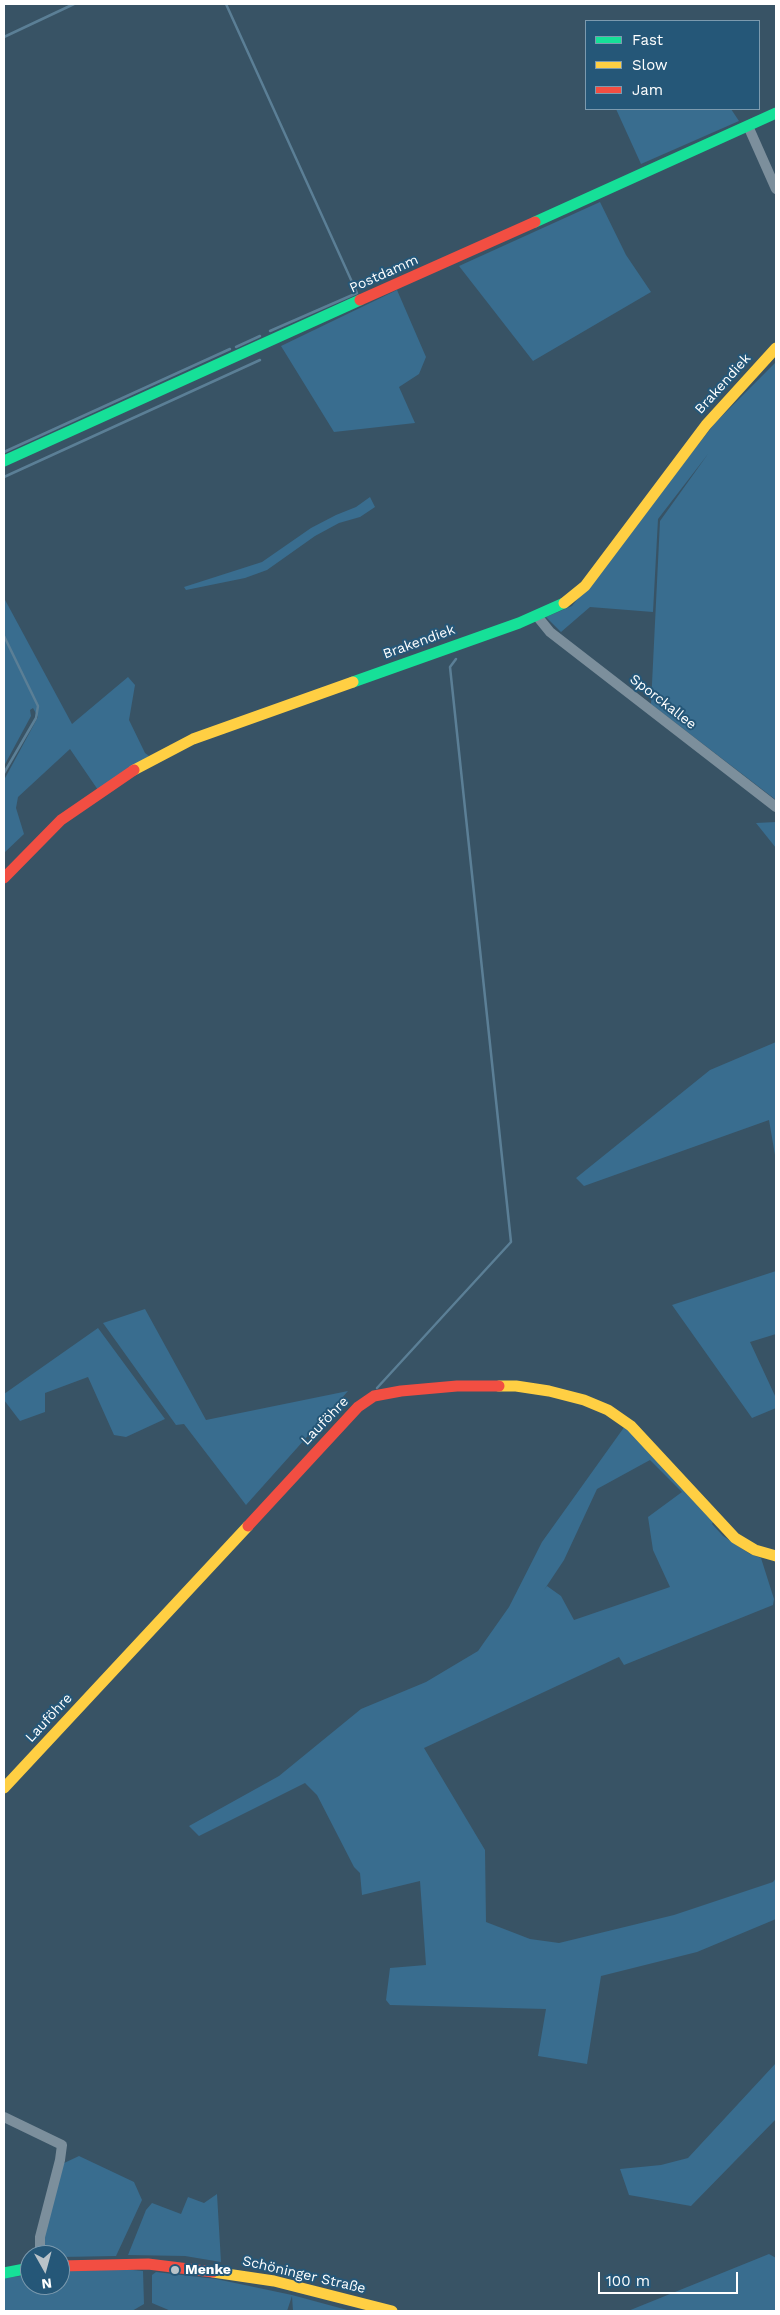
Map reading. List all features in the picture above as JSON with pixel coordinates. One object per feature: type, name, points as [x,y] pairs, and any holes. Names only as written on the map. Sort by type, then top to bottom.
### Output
[{"type":"street","name":"Postdamm","points":[[4,461],[776,113]]},
{"type":"street","points":[[748,126],[776,189]]},
{"type":"street","name":"Brakendiek","points":[[4,878],[61,820],[142,764],[193,739],[537,616],[568,601],[585,586],[706,425],[776,348]]},
{"type":"street","name":"Sporckallee","points":[[537,616],[550,632],[776,807]]},
{"type":"street","name":"Lauföhre","points":[[4,1788],[358,1407],[374,1396],[401,1391],[456,1386],[516,1386],[549,1391],[600,1407],[622,1418],[632,1426],[735,1538],[755,1550],[776,1556]]},
{"type":"street","points":[[4,2117],[62,2145],[60,2160],[40,2237],[40,2245]]},
{"type":"street","name":"Schöninger Straße","points":[[70,2265],[148,2264],[223,2272],[274,2281],[392,2311]]},
{"type":"street","points":[[4,2273],[20,2270]]},
{"type":"shaded area","points":[[616,110],[732,110],[739,121],[641,164]]},
{"type":"shaded area","points":[[600,202],[626,255],[651,292],[533,361],[459,266]]},
{"type":"shaded area","points":[[397,290],[426,357],[419,374],[399,387],[415,423],[334,432],[281,346]]},
{"type":"shaded area","points":[[776,362],[776,800],[651,704],[660,521],[708,454],[658,519],[653,612],[590,607],[561,632],[546,617],[572,606],[715,423]]},
{"type":"shaded area","points":[[370,497],[375,507],[360,517],[339,523],[315,536],[267,570],[245,578],[186,590],[184,587],[262,562],[311,528],[356,507]]},
{"type":"shaded area","points":[[4,598],[72,724],[128,677],[135,685],[129,720],[145,753],[149,756],[98,790],[70,749],[18,797],[16,808],[24,834],[4,853],[4,780],[38,717],[33,708],[30,710],[31,716],[4,766]]},
{"type":"shaded area","points":[[776,822],[776,848],[756,823]]},
{"type":"shaded area","points":[[776,1042],[776,1161],[769,1120],[584,1186],[576,1178],[710,1070]]},
{"type":"shaded area","points":[[776,1271],[776,1334],[750,1342],[776,1398],[776,1408],[752,1418],[672,1305]]},
{"type":"shaded area","points":[[145,1309],[206,1420],[348,1391],[246,1505],[184,1424],[176,1425],[103,1323]]},
{"type":"shaded area","points":[[98,1328],[165,1419],[126,1437],[114,1435],[88,1377],[45,1393],[45,1412],[20,1421],[4,1400],[4,1394]]},
{"type":"shaded area","points":[[625,1426],[714,1520],[712,1524],[723,1536],[750,1554],[761,1558],[774,1599],[773,1605],[624,1665],[619,1657],[424,1748],[485,1850],[486,1922],[530,1939],[559,1943],[674,1915],[773,1882],[776,1878],[776,1919],[697,1952],[601,1976],[587,2064],[538,2056],[546,2009],[390,2005],[386,2000],[390,1968],[426,1965],[420,1881],[362,1895],[360,1873],[354,1867],[317,1795],[305,1783],[199,1836],[189,1826],[279,1776],[361,1709],[426,1682],[478,1651],[509,1607],[542,1542]],"holes":[[[650,1460],[682,1492],[648,1517],[653,1550],[670,1587],[574,1620],[561,1596],[547,1586],[544,1590],[564,1560],[597,1489]]]},
{"type":"shaded area","points":[[776,2063],[776,2119],[691,2206],[629,2195],[620,2169],[661,2165],[688,2158]]},
{"type":"shaded area","points":[[79,2156],[134,2182],[142,2200],[116,2256],[70,2257],[70,2245],[44,2245],[43,2237],[62,2164]]},
{"type":"shaded area","points":[[217,2194],[221,2262],[185,2256],[128,2255],[146,2210],[152,2203],[181,2214],[188,2197],[204,2203]]},
{"type":"shaded area","points":[[769,2254],[776,2258],[776,2311],[628,2311]]},
{"type":"shaded area","points":[[113,2268],[143,2271],[144,2304],[132,2311],[4,2311],[4,2278],[20,2276],[20,2295],[70,2295],[70,2270]]},
{"type":"shaded area","points":[[156,2272],[216,2279],[292,2295],[351,2311],[293,2311],[292,2296],[287,2311],[171,2311],[152,2303],[152,2275]]},
{"type":"waterway","points":[[4,37],[74,4]]},
{"type":"waterway","points":[[226,4],[357,293],[270,331]]},
{"type":"waterway","points":[[236,347],[260,336]]},
{"type":"waterway","points":[[4,452],[230,349]]},
{"type":"waterway","points":[[4,477],[260,360]]},
{"type":"waterway","points":[[4,636],[38,706],[36,718],[4,773]]},
{"type":"waterway","points":[[377,1388],[511,1242],[450,667],[456,659]]},
{"type":"traffic: fast","points":[[535,222],[776,113]]},
{"type":"traffic: fast","points":[[4,461],[360,300]]},
{"type":"traffic: fast","points":[[353,682],[519,623],[564,603]]},
{"type":"traffic: fast","points":[[4,2273],[20,2270]]},
{"type":"traffic: slow","points":[[564,603],[585,586],[706,425],[776,348]]},
{"type":"traffic: slow","points":[[134,770],[193,739],[353,682]]},
{"type":"traffic: slow","points":[[499,1386],[516,1386],[549,1391],[584,1400],[608,1410],[631,1426],[735,1538],[755,1550],[776,1556]]},
{"type":"traffic: slow","points":[[4,1788],[248,1526]]},
{"type":"traffic: slow","points":[[213,2272],[274,2281],[392,2311]]},
{"type":"traffic: jam","points":[[360,300],[535,222]]},
{"type":"traffic: jam","points":[[4,878],[61,820],[134,770]]},
{"type":"traffic: jam","points":[[248,1526],[358,1407],[374,1396],[401,1391],[457,1386],[499,1386]]},
{"type":"traffic: jam","points":[[70,2266],[148,2264],[213,2272]]},
{"type":"place","name":"Menke","points":[[175,2270]]}]
